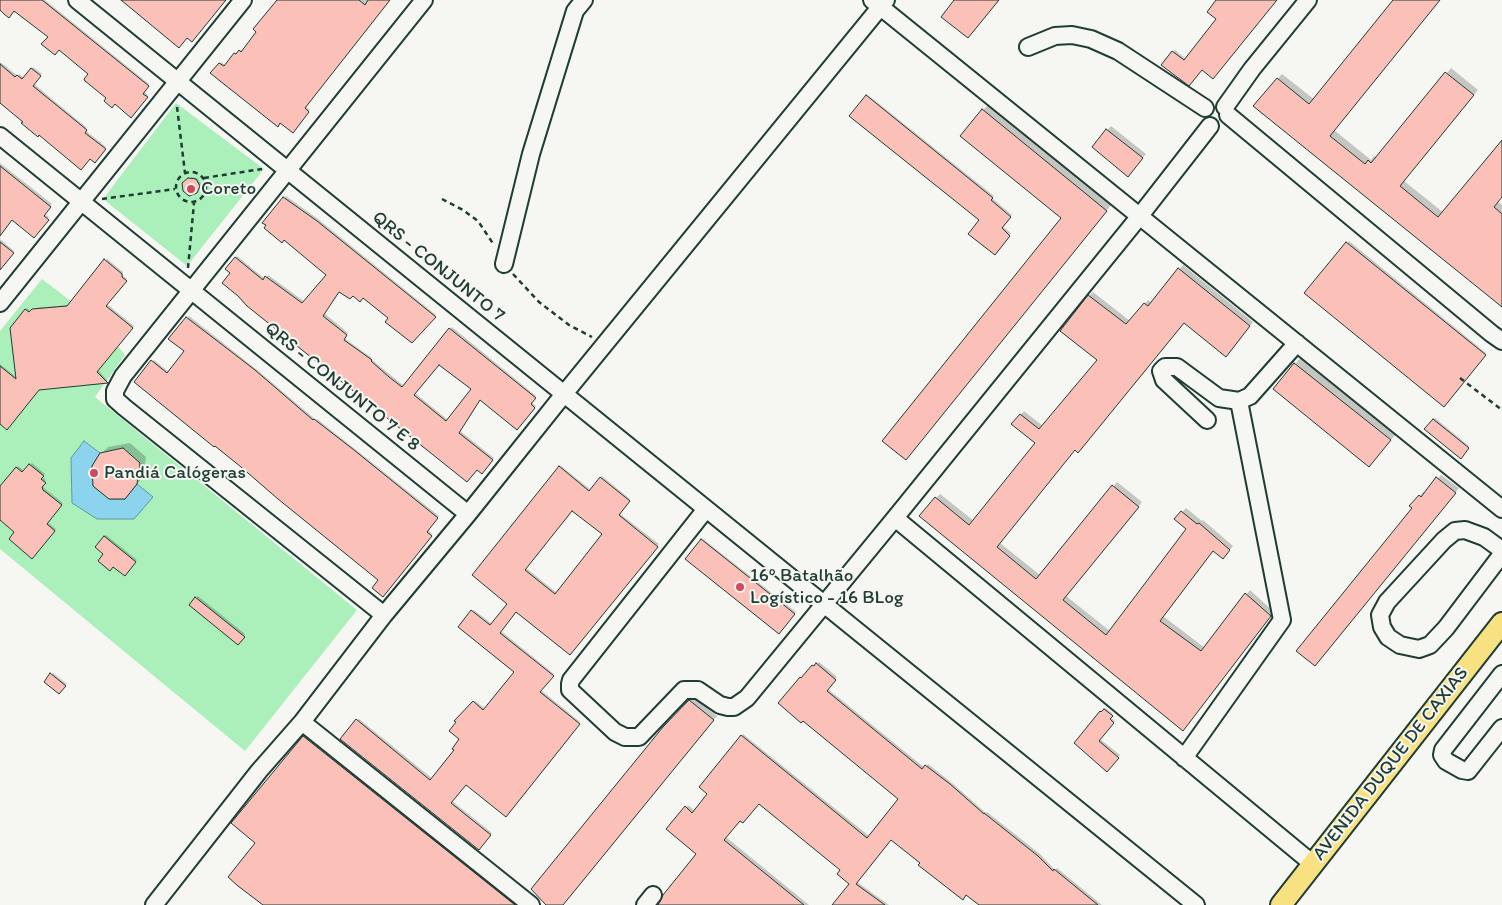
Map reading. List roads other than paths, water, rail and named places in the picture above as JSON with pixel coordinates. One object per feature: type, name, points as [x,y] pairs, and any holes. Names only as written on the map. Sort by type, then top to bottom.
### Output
[{"type":"main road","name":"AVENIDA DUQUE DE CAXIAS","points":[[1281,905],[1502,623]]},
{"type":"street","name":"QRS - CONJUNTO 7","points":[[77,0],[1196,905]]},
{"type":"street","points":[[0,303],[83,202],[243,0]]},
{"type":"street","points":[[384,615],[124,407],[116,399],[115,391],[123,376],[424,0]]},
{"type":"street","points":[[504,264],[534,144],[575,11],[584,0]]},
{"type":"street","points":[[1308,0],[1252,69],[1226,111],[1227,120],[1220,126],[1210,126],[1203,118],[1205,108],[1214,102],[1220,103],[1226,111],[1502,341]]},
{"type":"street","points":[[157,904],[259,771],[302,722],[384,615],[468,514],[879,2],[1139,217],[1502,509]]},
{"type":"street","points":[[1028,47],[1055,36],[1072,35],[1091,39],[1118,50],[1205,108]]},
{"type":"street","points":[[706,509],[571,680],[570,690],[615,732],[625,737],[639,737],[679,693],[684,690],[698,690],[720,705],[734,707],[747,698],[896,518],[1210,126]]},
{"type":"street","name":"QRS - CONJUNTO 7 E 8","points":[[0,136],[468,514]]},
{"type":"street","points":[[1207,420],[1164,380],[1162,371],[1165,367],[1177,367],[1219,398],[1239,401],[1250,396],[1297,343]]},
{"type":"street","points":[[1184,758],[1282,620],[1239,401]]},
{"type":"street","points":[[896,518],[1313,864]]},
{"type":"street","points":[[1465,530],[1484,537],[1502,552],[1446,628],[1430,645],[1419,649],[1400,645],[1388,637],[1382,626],[1380,615],[1387,602],[1444,540],[1455,531],[1465,530]]},
{"type":"street","points":[[1502,674],[1448,744],[1442,755],[1446,761],[1462,770],[1468,771],[1502,728]]},
{"type":"street","points":[[302,722],[531,905]]},
{"type":"water","points":[[84,441],[100,453],[92,466],[93,486],[109,499],[125,499],[137,484],[153,497],[134,519],[97,519],[72,503],[71,458]]},
{"type":"place","name":"Coreto","points":[[191,189]]},
{"type":"place","name":"Pandiá Calógeras","points":[[94,473]]},
{"type":"place","name":"16º Batalhão Logístico - 16 BLog","points":[[740,587]]}]
